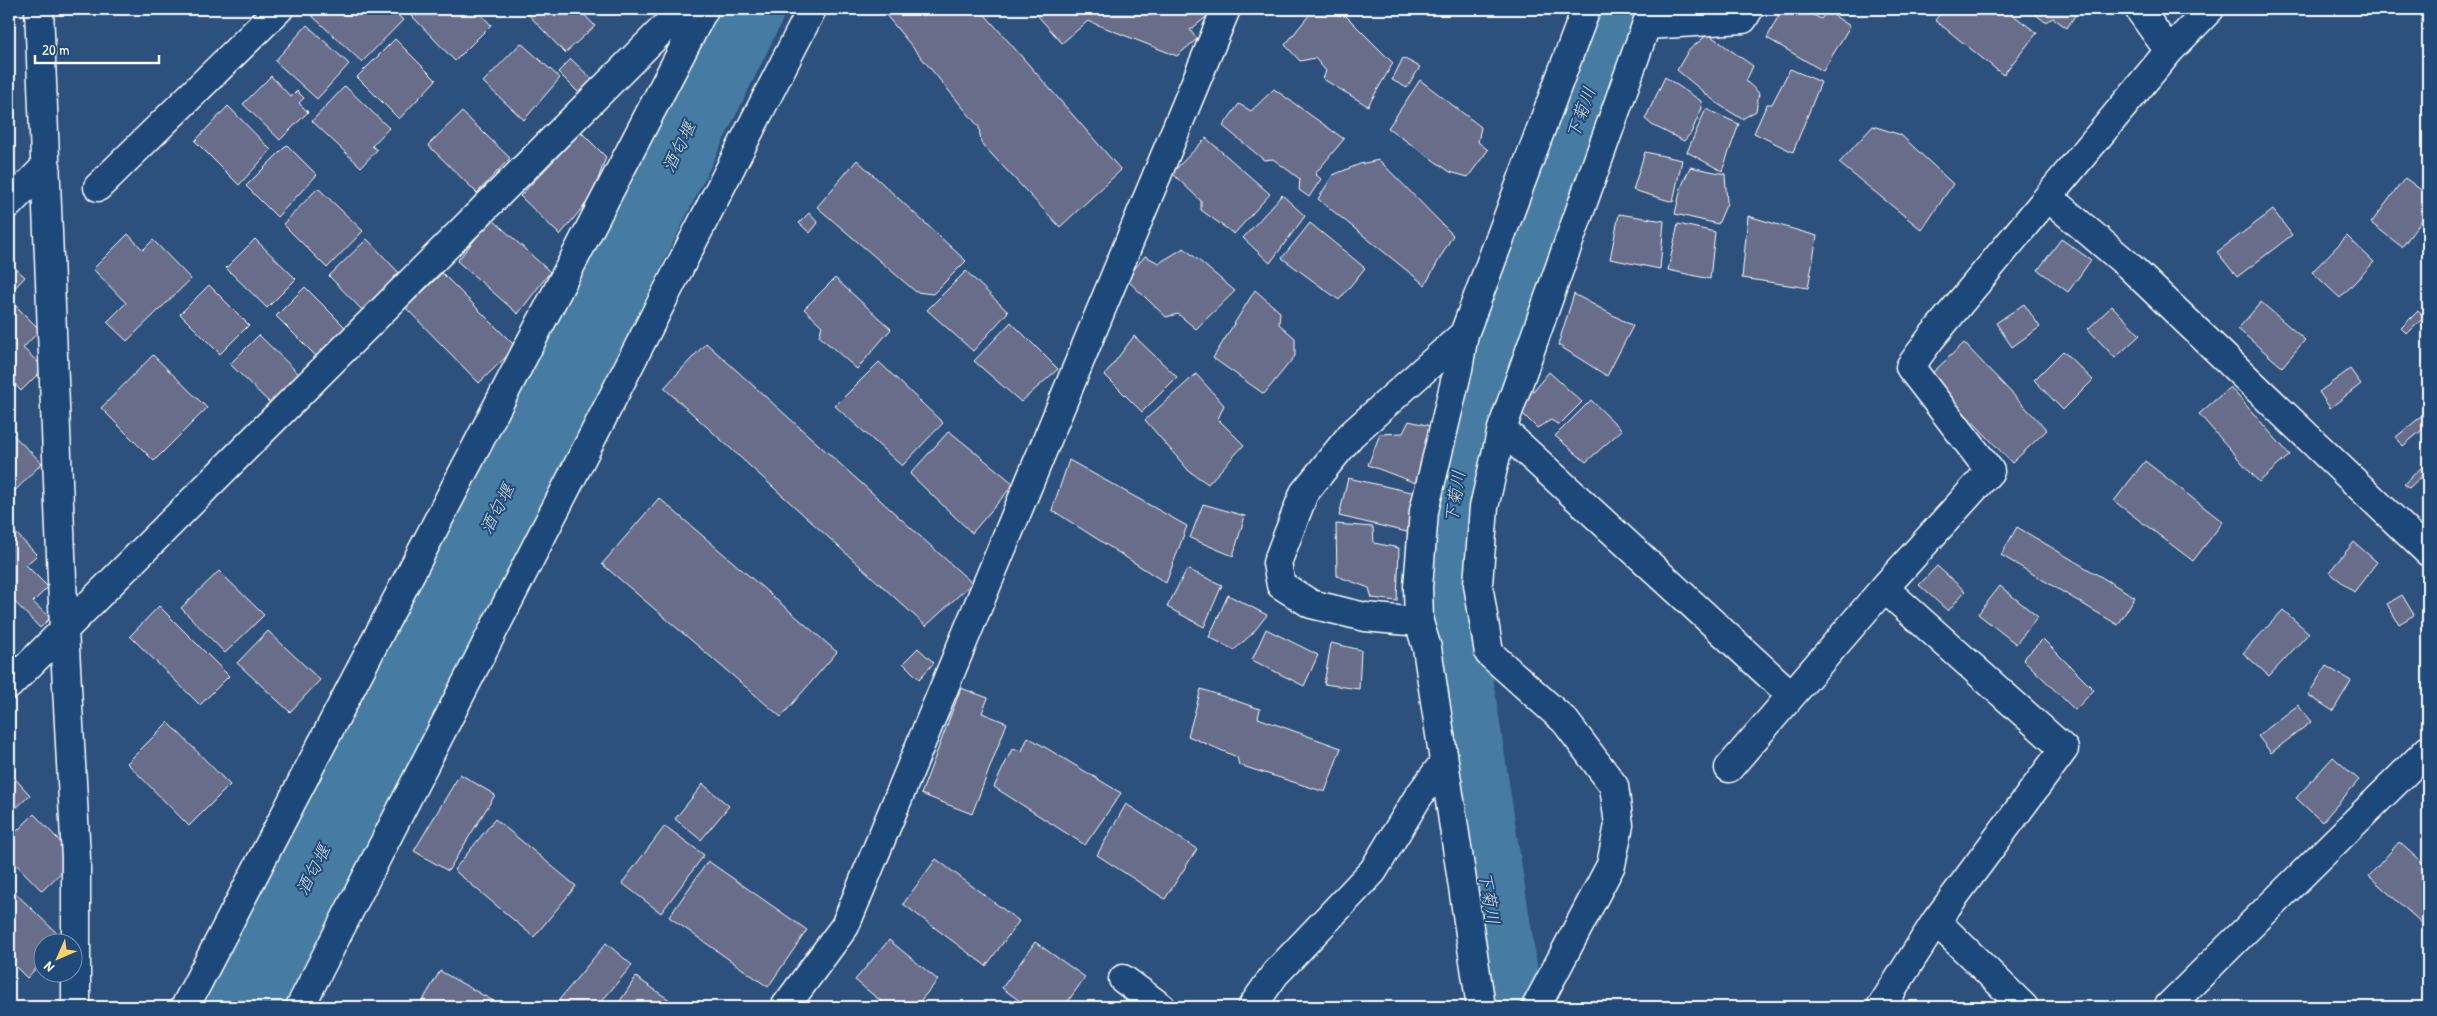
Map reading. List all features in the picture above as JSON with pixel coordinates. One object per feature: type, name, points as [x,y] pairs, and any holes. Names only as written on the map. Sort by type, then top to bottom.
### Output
[{"type":"street","points":[[39,9],[64,630],[76,858],[76,1007]]},
{"type":"street","points":[[98,187],[279,9]]},
{"type":"street","points":[[300,1007],[812,9]]},
{"type":"street","points":[[785,1007],[845,926],[1226,9]]},
{"type":"street","points":[[1481,1007],[1427,648],[1419,622],[1418,587],[1424,511],[1458,369],[1464,334],[1586,9]]},
{"type":"street","points":[[1536,1007],[1612,865],[1619,825],[1614,786],[1565,721],[1489,653],[1478,584],[1484,507],[1502,429],[1649,17],[1743,19],[1749,9]]},
{"type":"street","points":[[2139,9],[2169,51]]},
{"type":"street","points":[[1729,768],[1884,588],[1990,471],[1910,367],[1931,338],[2169,51],[2210,9]]},
{"type":"street","points":[[9,685],[668,24],[703,10]]},
{"type":"street","points":[[185,1007],[703,10]]},
{"type":"street","points":[[9,204],[46,166]]},
{"type":"street","points":[[2048,198],[2127,264],[2428,552]]},
{"type":"street","points":[[1419,622],[1365,617],[1311,604],[1281,585],[1277,563],[1304,493],[1351,435],[1464,334]]},
{"type":"street","points":[[1502,429],[1791,695]]},
{"type":"street","points":[[1881,1007],[1936,921],[2064,749],[1884,588]]},
{"type":"street","points":[[2168,1007],[2428,750]]},
{"type":"street","points":[[1252,1007],[1275,974],[1373,871],[1418,797],[1443,764]]},
{"type":"street","points":[[1936,921],[2024,1007]]},
{"type":"street","points":[[1123,979],[1160,1007]]},
{"type":"building","points":[[311,9],[391,9],[403,20],[362,62],[308,12]]},
{"type":"building","points":[[419,9],[476,9],[491,25],[455,61],[412,16]]},
{"type":"building","points":[[523,9],[579,9],[595,26],[565,53]]},
{"type":"building","points":[[881,9],[980,9],[1121,170],[1060,227],[981,143],[979,127]]},
{"type":"building","points":[[1040,9],[1209,9],[1210,14],[1190,30],[1197,39],[1177,56],[1088,21],[1062,43],[1037,15]]},
{"type":"building","points":[[1314,9],[1327,9],[1333,14],[1346,16],[1393,63],[1368,106],[1323,79],[1326,71],[1315,58],[1300,61],[1285,45]]},
{"type":"building","points":[[1782,9],[1802,9],[1821,19],[1827,11],[1850,26],[1823,71],[1767,38]]},
{"type":"building","points":[[1839,9],[1850,9],[1847,14]]},
{"type":"building","points":[[1944,9],[2005,9],[2037,33],[2003,75],[1935,20]]},
{"type":"building","points":[[2029,9],[2079,9],[2067,28],[2053,18],[2045,22]]},
{"type":"building","points":[[307,25],[349,64],[317,99],[275,61]]},
{"type":"building","points":[[1708,34],[1753,66],[1746,81],[1759,93],[1756,111],[1742,119],[1718,104],[1677,70],[1688,51]]},
{"type":"building","points":[[395,39],[436,80],[399,119],[357,77]]},
{"type":"building","points":[[521,43],[560,78],[524,120],[483,82]]},
{"type":"building","points":[[1403,58],[1420,67],[1407,88],[1392,80]]},
{"type":"building","points":[[571,59],[594,81],[581,95],[558,72]]},
{"type":"building","points":[[1790,69],[1821,82],[1793,152],[1754,133],[1767,104],[1772,104]]},
{"type":"building","points":[[271,76],[291,97],[297,91],[304,98],[299,103],[308,112],[280,140],[243,104]]},
{"type":"building","points":[[1665,77],[1701,101],[1702,108],[1691,133],[1684,141],[1652,125],[1645,119]]},
{"type":"building","points":[[1420,80],[1481,127],[1478,142],[1488,150],[1468,177],[1450,172],[1388,128]]},
{"type":"building","points":[[345,86],[389,128],[372,146],[377,150],[361,167],[312,121]]},
{"type":"building","points":[[1274,89],[1344,139],[1315,174],[1321,179],[1309,197],[1299,190],[1300,179],[1273,159],[1264,160],[1223,126],[1239,104],[1251,111]]},
{"type":"building","points":[[228,106],[271,150],[239,185],[195,141]]},
{"type":"building","points":[[1706,109],[1739,124],[1722,171],[1687,152]]},
{"type":"building","points":[[462,112],[510,158],[477,193],[428,145]]},
{"type":"building","points":[[1873,126],[1901,135],[1953,184],[1922,230],[1839,163]]},
{"type":"building","points":[[581,132],[606,157],[592,196],[560,235],[520,196]]},
{"type":"building","points":[[1206,138],[1270,194],[1234,234],[1201,210],[1201,201],[1172,173]]},
{"type":"building","points":[[287,145],[317,175],[277,217],[246,186]]},
{"type":"building","points":[[1645,152],[1682,160],[1673,202],[1633,190]]},
{"type":"building","points":[[857,160],[966,261],[933,294],[916,292],[817,207]]},
{"type":"building","points":[[1379,160],[1453,235],[1425,285],[1318,199],[1333,175],[1360,164]]},
{"type":"building","points":[[1690,167],[1725,174],[1727,203],[1718,224],[1675,214],[1681,188]]},
{"type":"building","points":[[2405,178],[2428,195],[2428,212],[2402,247],[2371,223]]},
{"type":"building","points":[[318,188],[363,231],[327,268],[283,224]]},
{"type":"building","points":[[1282,195],[1305,216],[1270,263],[1243,238]]},
{"type":"building","points":[[2273,210],[2292,235],[2237,277],[2217,252]]},
{"type":"building","points":[[809,213],[818,223],[810,233],[799,223]]},
{"type":"building","points":[[1619,214],[1664,221],[1660,269],[1610,259]]},
{"type":"building","points":[[1748,216],[1817,236],[1808,288],[1742,278]]},
{"type":"building","points":[[492,219],[550,272],[518,314],[457,261]]},
{"type":"building","points":[[1310,223],[1365,268],[1339,300],[1282,258]]},
{"type":"building","points":[[1678,224],[1715,232],[1710,279],[1668,270]]},
{"type":"building","points":[[128,234],[143,250],[153,240],[191,279],[127,341],[107,322],[126,303],[93,269]]},
{"type":"building","points":[[2347,236],[2374,262],[2340,298],[2312,272]]},
{"type":"building","points":[[255,239],[296,279],[267,308],[226,268]]},
{"type":"building","points":[[367,239],[402,276],[364,312],[329,276]]},
{"type":"building","points":[[2061,239],[2091,260],[2068,292],[2038,270]]},
{"type":"building","points":[[1184,248],[1235,291],[1196,329],[1178,314],[1166,317],[1126,279],[1145,256],[1159,263]]},
{"type":"building","points":[[9,262],[25,277],[9,294]]},
{"type":"building","points":[[966,271],[1008,312],[973,351],[927,310]]},
{"type":"building","points":[[442,273],[516,347],[479,383],[406,308]]},
{"type":"building","points":[[835,278],[891,329],[857,369],[819,336],[822,326],[804,309]]},
{"type":"building","points":[[209,285],[249,325],[220,354],[180,314]]},
{"type":"building","points":[[305,287],[345,327],[316,356],[276,316]]},
{"type":"building","points":[[1255,290],[1280,312],[1279,324],[1295,338],[1295,356],[1264,394],[1213,358]]},
{"type":"building","points":[[1574,294],[1633,326],[1607,376],[1558,345]]},
{"type":"building","points":[[11,301],[40,330],[23,348],[44,368],[21,391],[9,378],[9,303]]},
{"type":"building","points":[[2261,302],[2305,340],[2282,367],[2238,329]]},
{"type":"building","points":[[2024,304],[2040,327],[2012,347],[1996,323]]},
{"type":"building","points":[[2112,306],[2140,335],[2115,358],[2088,329]]},
{"type":"building","points":[[2418,311],[2424,317],[2407,334],[2401,328]]},
{"type":"building","points":[[1011,322],[1058,369],[1021,402],[974,361]]},
{"type":"building","points":[[259,335],[300,375],[271,404],[230,364]]},
{"type":"building","points":[[1134,336],[1177,377],[1142,412],[1105,375]]},
{"type":"building","points":[[706,343],[972,583],[926,626],[664,388]]},
{"type":"building","points":[[1964,343],[2047,430],[2012,463],[1929,376]]},
{"type":"building","points":[[2063,351],[2093,380],[2063,410],[2034,380]]},
{"type":"building","points":[[153,355],[207,408],[154,461],[101,408]]},
{"type":"building","points":[[879,362],[943,423],[902,466],[835,406]]},
{"type":"building","points":[[2350,369],[2361,384],[2330,408],[2319,392]]},
{"type":"building","points":[[1549,372],[1582,402],[1559,425],[1551,420],[1537,428],[1518,409]]},
{"type":"building","points":[[1196,374],[1224,405],[1218,419],[1244,445],[1208,484],[1189,471],[1145,420]]},
{"type":"building","points":[[2230,387],[2290,455],[2259,482],[2199,414]]},
{"type":"building","points":[[1591,400],[1622,430],[1586,462],[1555,436]]},
{"type":"building","points":[[2428,411],[2428,425],[2403,446],[2396,437]]},
{"type":"building","points":[[1409,421],[1435,427],[1421,485],[1368,465],[1380,434],[1403,433]]},
{"type":"building","points":[[9,431],[42,463],[9,497]]},
{"type":"building","points":[[949,431],[1014,484],[972,533],[910,474]]},
{"type":"building","points":[[1069,460],[1187,526],[1166,583],[1052,510]]},
{"type":"building","points":[[2145,461],[2223,522],[2193,561],[2114,501]]},
{"type":"building","points":[[2428,461],[2428,470],[2409,488],[2404,484]]},
{"type":"building","points":[[1348,478],[1420,494],[1411,533],[1339,516]]},
{"type":"building","points":[[659,498],[837,652],[781,717],[602,564]]},
{"type":"building","points":[[1203,504],[1245,516],[1233,556],[1190,538]]},
{"type":"building","points":[[1336,524],[1373,527],[1374,543],[1399,548],[1397,601],[1372,598],[1369,588],[1337,576]]},
{"type":"building","points":[[9,526],[37,555],[26,565],[48,587],[33,602],[50,618],[40,628],[9,596]]},
{"type":"building","points":[[2017,527],[2135,597],[2118,625],[2001,555]]},
{"type":"building","points":[[2354,542],[2377,562],[2354,592],[2329,572]]},
{"type":"building","points":[[1937,566],[1965,591],[1948,611],[1919,585]]},
{"type":"building","points":[[1187,569],[1222,585],[1204,627],[1167,607]]},
{"type":"building","points":[[219,571],[264,615],[225,653],[181,608]]},
{"type":"building","points":[[2000,586],[2038,617],[2016,644],[1978,614]]},
{"type":"building","points":[[1228,595],[1267,615],[1252,634],[1234,650],[1209,637]]},
{"type":"building","points":[[2402,595],[2414,615],[2399,624],[2387,604]]},
{"type":"building","points":[[159,606],[229,676],[200,705],[130,636]]},
{"type":"building","points":[[2283,610],[2309,633],[2269,676],[2243,653]]},
{"type":"building","points":[[1266,629],[1318,655],[1304,686],[1252,660]]},
{"type":"building","points":[[268,631],[320,680],[290,712],[237,663]]},
{"type":"building","points":[[2043,639],[2094,690],[2075,710],[2023,659]]},
{"type":"building","points":[[1331,643],[1361,650],[1359,689],[1324,684]]},
{"type":"building","points":[[918,648],[934,663],[919,679],[903,663]]},
{"type":"building","points":[[2326,666],[2351,681],[2333,711],[2308,695]]},
{"type":"building","points":[[961,688],[988,698],[982,713],[1007,723],[972,814],[921,794]]},
{"type":"building","points":[[1201,689],[1260,709],[1258,718],[1341,748],[1325,792],[1239,765],[1237,757],[1188,736]]},
{"type":"building","points":[[2298,705],[2311,722],[2271,753],[2258,736]]},
{"type":"building","points":[[168,722],[230,785],[189,826],[127,763]]},
{"type":"building","points":[[1028,737],[1121,793],[1085,845],[994,787],[1012,749],[1022,751]]},
{"type":"building","points":[[2333,757],[2359,780],[2322,822],[2296,798]]},
{"type":"building","points":[[9,772],[30,795],[9,815]]},
{"type":"building","points":[[460,774],[495,795],[448,871],[414,851]]},
{"type":"building","points":[[703,784],[729,806],[701,840],[675,819]]},
{"type":"building","points":[[1126,804],[1197,849],[1165,899],[1097,855]]},
{"type":"building","points":[[34,814],[76,858],[42,891],[9,857],[9,839]]},
{"type":"building","points":[[495,819],[576,886],[534,937],[454,870]]},
{"type":"building","points":[[665,826],[704,855],[661,913],[622,883]]},
{"type":"building","points":[[2399,842],[2428,868],[2428,918],[2423,924],[2369,876]]},
{"type":"building","points":[[936,859],[1019,921],[986,966],[903,904]]},
{"type":"building","points":[[708,861],[807,930],[768,987],[669,917]]},
{"type":"building","points":[[9,887],[58,934],[32,934],[32,973],[27,978],[9,960]]},
{"type":"building","points":[[889,940],[938,980],[915,1007],[888,1007],[855,980]]},
{"type":"building","points":[[1035,942],[1085,977],[1064,1007],[1028,1007],[1002,988]]},
{"type":"building","points":[[606,943],[632,965],[597,1007],[568,1007],[559,1000]]},
{"type":"building","points":[[440,971],[504,1007],[419,1007]]},
{"type":"building","points":[[636,977],[680,1007],[616,1007]]},
{"type":"waterway","name":"酒匂堰","points":[[244,1007],[605,297],[747,9]]},
{"type":"waterway","name":"下菊川","points":[[1506,1007],[1447,622],[1450,507],[1466,434],[1619,9]]}]
